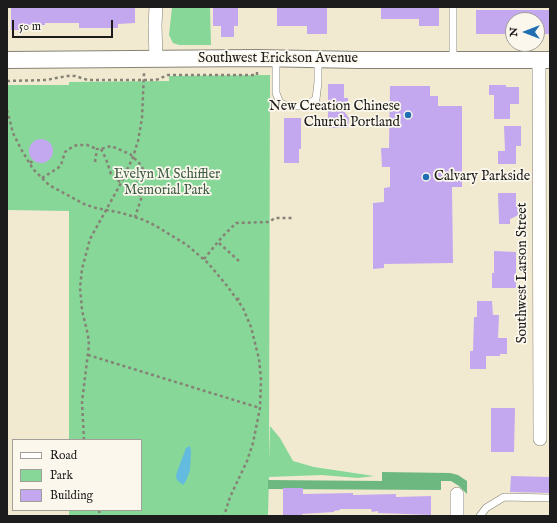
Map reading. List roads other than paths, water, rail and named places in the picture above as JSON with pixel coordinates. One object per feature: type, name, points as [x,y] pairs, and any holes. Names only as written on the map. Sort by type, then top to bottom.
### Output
[{"type":"street","points":[[156,7],[156,59]]},
{"type":"street","name":"Southwest Erickson Avenue","points":[[7,60],[257,58],[544,60]]},
{"type":"street","name":"Southwest Larson Street","points":[[540,439],[544,60]]},
{"type":"street","points":[[457,516],[458,494]]},
{"type":"lane","points":[[453,7],[453,60]]},
{"type":"lane","points":[[276,58],[276,93],[280,103],[288,106],[304,106],[316,99],[318,59]]},
{"type":"lane","points":[[480,516],[486,508],[504,497],[550,498]]},
{"type":"water","points":[[190,446],[190,470],[183,485],[177,480],[176,475],[186,448]]},
{"type":"place","name":"New Creation Chinese Church Portland","points":[[408,115]]},
{"type":"place","name":"Calvary Parkside","points":[[426,177]]},
{"type":"park label","name":"Evelyn M Schiffler Memorial Park","points":[[167,184]]}]
